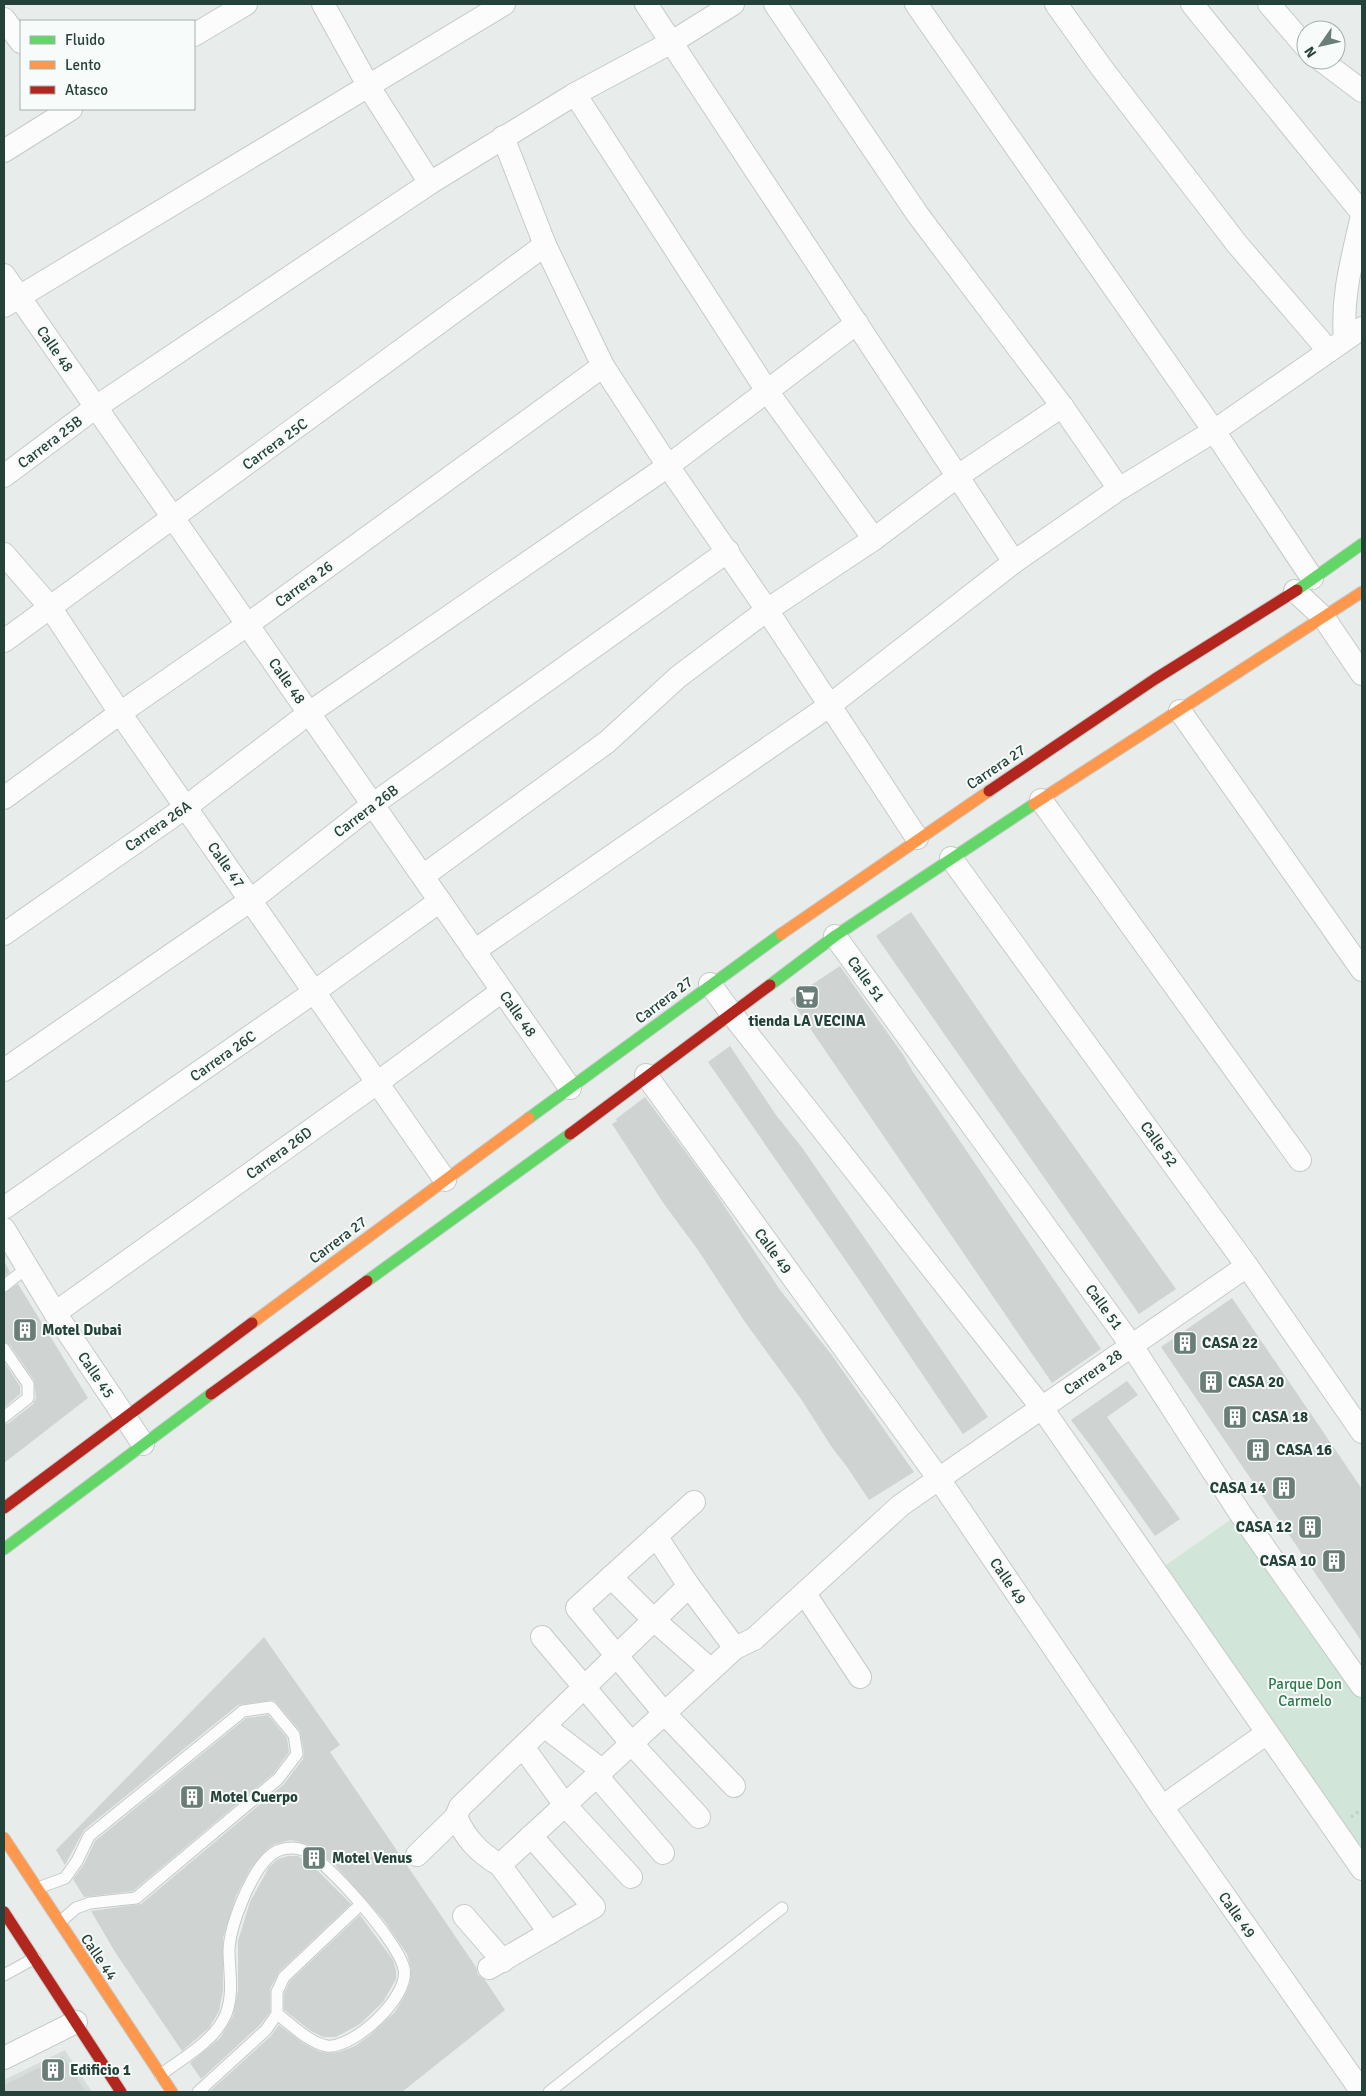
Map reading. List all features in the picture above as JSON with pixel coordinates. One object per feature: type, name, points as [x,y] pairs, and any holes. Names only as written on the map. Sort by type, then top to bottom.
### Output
[{"type":"street","points":[[195,34],[246,4]]},
{"type":"street","points":[[323,4],[369,87],[430,183]]},
{"type":"street","points":[[11,301],[504,4]]},
{"type":"street","points":[[646,4],[1014,562]]},
{"type":"street","name":"Carrera 25B","points":[[4,476],[96,407],[430,183],[575,94],[672,42],[733,4]]},
{"type":"street","points":[[775,4],[918,215],[1062,406],[1119,489]]},
{"type":"street","points":[[916,4],[1214,431],[1324,618],[1362,674]]},
{"type":"street","points":[[1056,4],[1101,67],[1237,244],[1345,339]]},
{"type":"street","points":[[1192,4],[1362,214],[1344,294],[1342,315],[1345,339]]},
{"type":"street","points":[[1269,4],[1296,35]]},
{"type":"street","points":[[4,19],[20,41]]},
{"type":"street","points":[[1334,70],[1362,92]]},
{"type":"street","points":[[575,94],[767,391],[874,539]]},
{"type":"street","points":[[4,151],[68,110]]},
{"type":"street","points":[[503,137],[545,245],[602,366],[668,466],[728,551],[917,838]]},
{"type":"street","name":"Carrera 25C","points":[[4,641],[545,245]]},
{"type":"street","name":"Calle 48","points":[[4,275],[11,301],[96,407],[570,1088]]},
{"type":"street","name":"Carrera 26A","points":[[4,934],[186,807],[309,713],[668,466],[857,323]]},
{"type":"street","points":[[474,951],[829,706],[1014,562],[1119,489],[1214,431],[1345,339]]},
{"type":"street","name":"Carrera 26","points":[[4,798],[120,713],[247,625],[602,366]]},
{"type":"street","points":[[422,876],[607,742],[678,677],[767,610],[874,539],[958,476],[1062,406]]},
{"type":"street","name":"Carrera 27","points":[[4,1508],[124,1417],[814,909],[1155,679],[1304,585],[1362,544]]},
{"type":"street","name":"Carrera 26B","points":[[4,1070],[251,900],[372,805],[728,551]]},
{"type":"street","name":"Calle 47","points":[[4,554],[50,608],[120,713],[445,1180]]},
{"type":"street","points":[[4,1550],[143,1444],[586,1122],[646,1075],[835,936],[951,858],[1362,592]]},
{"type":"street","points":[[1180,710],[1362,970]]},
{"type":"street","points":[[1041,800],[1300,1160]]},
{"type":"street","name":"Calle 52","points":[[951,858],[1247,1266],[1362,1432]]},
{"type":"street","name":"Carrera 26C","points":[[4,1208],[314,992],[440,901]]},
{"type":"street","name":"Calle 51","points":[[835,936],[1132,1346],[1240,1513],[1362,1686]]},
{"type":"street","points":[[710,984],[730,1013],[1042,1408],[1362,1870]]},
{"type":"street","name":"Carrera 26D","points":[[55,1313],[377,1083],[502,991]]},
{"type":"street","name":"Calle 49","points":[[646,1075],[939,1479],[1162,1807],[1362,2092]]},
{"type":"street","name":"Calle 45","points":[[4,1229],[55,1313],[143,1444]]},
{"type":"street","name":"Carrera 28","points":[[500,1865],[734,1648],[754,1639],[901,1505],[1247,1266]]},
{"type":"street","points":[[694,1502],[577,1608],[665,1714],[734,1786]]},
{"type":"street","points":[[656,1536],[734,1648]]},
{"type":"street","points":[[611,1577],[655,1621],[711,1670]]},
{"type":"street","points":[[417,1855],[456,1817],[460,1807],[655,1621],[689,1586]]},
{"type":"street","points":[[805,1594],[860,1677]]},
{"type":"street","points":[[542,1637],[632,1744],[699,1817]]},
{"type":"street","points":[[544,1726],[600,1774],[663,1853]]},
{"type":"street","points":[[1162,1807],[1267,1733]]},
{"type":"street","points":[[523,1747],[565,1805],[630,1877]]},
{"type":"street","points":[[456,1817],[464,1834],[484,1856],[500,1865],[550,1933]]},
{"type":"street","points":[[464,1916],[496,1964],[594,1907],[531,1836]]},
{"type":"street","name":"Calle 44","points":[[4,1838],[58,1923],[172,2092]]},
{"type":"street","points":[[4,1912],[121,2092]]},
{"type":"street","points":[[4,2058],[76,2022]]},
{"type":"lane","points":[[4,1286],[28,1267]]},
{"type":"lane","points":[[4,1349],[28,1384],[28,1398],[4,1417]]},
{"type":"lane","points":[[36,1889],[65,1878],[77,1861],[89,1836],[243,1711],[271,1707],[294,1735],[297,1754],[278,1780],[136,1898],[90,1903],[76,1908],[58,1923]]},
{"type":"lane","points":[[160,2075],[214,2034],[226,2014],[231,1990],[229,1949],[233,1921],[253,1877],[271,1855],[284,1849],[301,1849],[314,1856],[361,1904],[399,1954],[405,1971],[404,1986],[388,2010],[369,2027],[345,2041],[330,2046],[318,2044],[277,2014]]},
{"type":"lane","points":[[198,2092],[266,2030],[277,2014],[276,1992],[284,1977],[361,1904]]},
{"type":"lane","points":[[548,2092],[782,1908]]},
{"type":"lane","points":[[4,1975],[35,1958]]},
{"type":"shaded area","name":"Edificio 1","points":[[65,2050],[92,2092],[4,2092],[4,2080]]},
{"type":"green space","name":"Parque Don Carmelo","points":[[1240,1513],[1362,1680],[1362,1870],[1156,1572]]},
{"type":"building","points":[[911,912],[1018,1068],[1176,1289],[1139,1314],[876,936]]},
{"type":"building","points":[[840,966],[904,1056],[1101,1349],[1052,1383],[790,999]]},
{"type":"building","points":[[730,1046],[776,1115],[803,1149],[988,1417],[963,1434],[708,1062]]},
{"type":"building","points":[[645,1097],[711,1186],[780,1290],[831,1354],[914,1472],[869,1500],[801,1399],[745,1322],[698,1250],[664,1204],[612,1124]]},
{"type":"building","points":[[4,1261],[10,1272],[4,1277]]},
{"type":"building","name":"Motel Dubai","points":[[18,1284],[88,1398],[4,1463],[4,1424],[9,1423],[33,1404],[36,1398],[34,1380],[10,1345],[4,1342],[4,1293]]},
{"type":"building","points":[[1232,1298],[1362,1489],[1362,1642],[1161,1347]]},
{"type":"building","points":[[4,1362],[20,1386],[20,1394],[4,1408]]},
{"type":"building","points":[[1127,1381],[1138,1395],[1107,1417],[1180,1519],[1155,1536],[1071,1420]]},
{"type":"building","points":[[264,1637],[340,1745],[330,1752],[476,1967],[478,1975],[485,1980],[505,2010],[402,2092],[209,2092],[271,2036],[279,2025],[303,2043],[318,2051],[328,2053],[339,2052],[355,2046],[395,2012],[410,1983],[411,1969],[407,1954],[383,1919],[334,1864],[307,1844],[291,1840],[275,1844],[266,1850],[250,1869],[236,1896],[223,1938],[223,1990],[219,2011],[209,2028],[182,2051],[115,1952],[91,1911],[141,1904],[284,1784],[303,1759],[304,1753],[300,1731],[274,1700],[238,1705],[84,1830],[65,1865],[56,1850]]},
{"type":"building","points":[[268,1715],[287,1738],[289,1752],[273,1774],[133,1891],[84,1897],[73,1879],[84,1864],[95,1841],[246,1718]]},
{"type":"building","points":[[298,1856],[310,1863],[351,1904],[279,1972],[270,1989],[270,2012],[260,2025],[201,2079],[190,2063],[220,2038],[233,2016],[238,1991],[238,1941],[250,1902],[269,1867],[278,1859]]},
{"type":"building","points":[[360,1915],[393,1960],[396,1979],[383,2002],[360,2024],[336,2037],[323,2037],[311,2031],[284,2010],[284,1994],[290,1981]]},
{"type":"building","name":"Edificio 1","points":[[63,2056],[86,2092],[4,2092],[4,2085]]},
{"type":"traffic: fast","points":[[1297,590],[1362,544]]},
{"type":"traffic: fast","points":[[770,985],[835,936],[1034,804]]},
{"type":"traffic: fast","points":[[529,1118],[781,934]]},
{"type":"traffic: fast","points":[[367,1281],[570,1134]]},
{"type":"traffic: fast","points":[[4,1549],[211,1394]]},
{"type":"traffic: slow","points":[[1034,804],[1362,592]]},
{"type":"traffic: slow","points":[[781,934],[989,791]]},
{"type":"traffic: slow","points":[[252,1323],[529,1118]]},
{"type":"traffic: slow","points":[[4,1838],[172,2092]]},
{"type":"traffic: jam","points":[[989,791],[1155,679],[1297,590]]},
{"type":"traffic: jam","points":[[570,1134],[770,985]]},
{"type":"traffic: jam","points":[[211,1394],[367,1281]]},
{"type":"traffic: jam","points":[[4,1508],[252,1323]]},
{"type":"traffic: jam","points":[[4,1912],[121,2092]]},
{"type":"place","name":"tienda LA VECINA","points":[[807,997]]},
{"type":"place","name":"Motel Dubai","points":[[25,1330]]},
{"type":"place","name":"CASA 22","points":[[1185,1343]]},
{"type":"place","name":"CASA 20","points":[[1211,1382]]},
{"type":"place","name":"CASA 18","points":[[1235,1417]]},
{"type":"place","name":"CASA 16","points":[[1258,1450]]},
{"type":"place","name":"CASA 14","points":[[1284,1488]]},
{"type":"place","name":"CASA 12","points":[[1310,1527]]},
{"type":"place","name":"CASA 10","points":[[1334,1561]]},
{"type":"place","name":"Motel Cuerpo","points":[[192,1797]]},
{"type":"place","name":"Motel Venus","points":[[314,1858]]},
{"type":"place","name":"Edificio 1","points":[[53,2070]]}]
